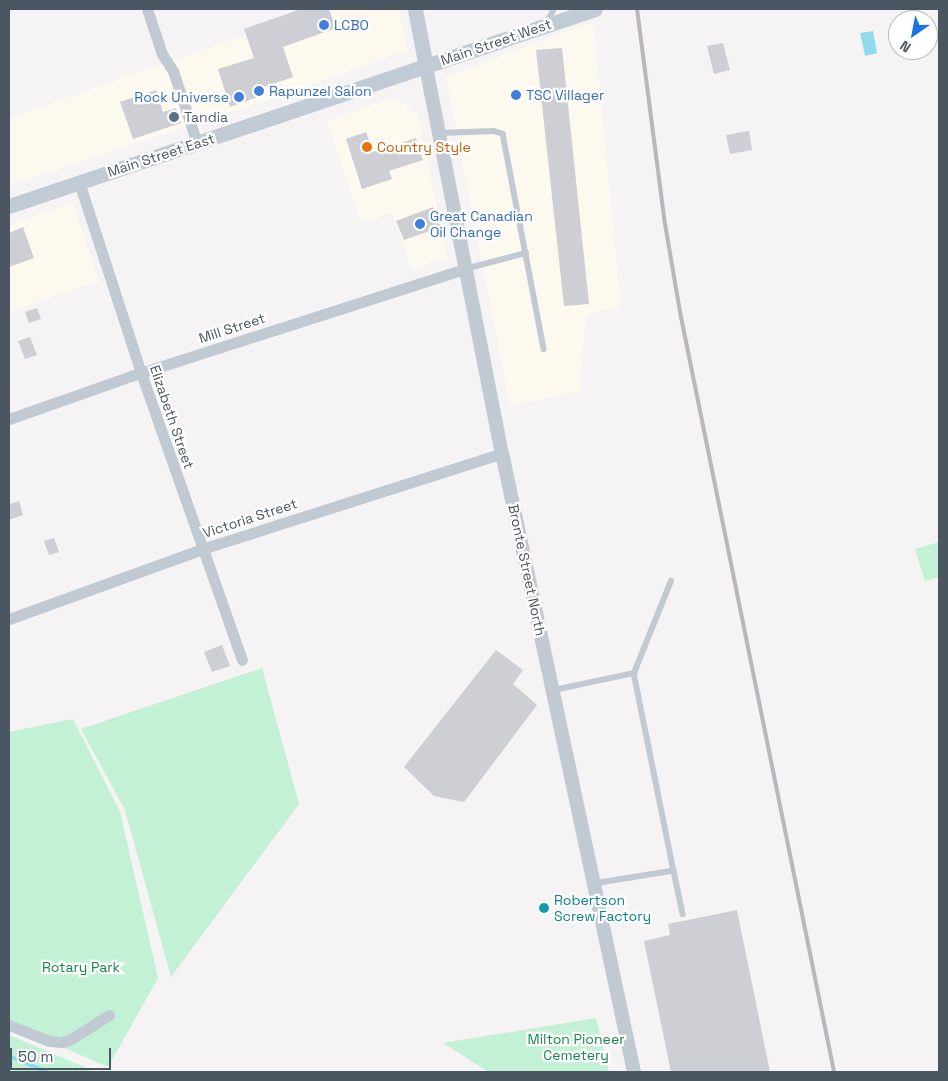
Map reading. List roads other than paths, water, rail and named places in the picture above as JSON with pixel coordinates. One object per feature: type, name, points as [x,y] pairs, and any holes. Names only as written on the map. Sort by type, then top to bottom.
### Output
[{"type":"main road","points":[[414,9],[426,67]]},
{"type":"main road","name":"Main Street West","points":[[426,67],[591,9]]},
{"type":"main road","name":"Main Street East","points":[[9,206],[426,67]]},
{"type":"street","points":[[147,9],[162,54],[173,71],[197,143]]},
{"type":"street","name":"Bronte Street North","points":[[426,67],[502,453],[634,1072]]},
{"type":"street","name":"Elizabeth Street","points":[[79,182],[141,373],[242,660]]},
{"type":"street","name":"Mill Street","points":[[9,419],[141,373],[465,268]]},
{"type":"street","name":"Victoria Street","points":[[9,619],[202,549],[502,453]]},
{"type":"street","points":[[9,1025],[49,1041],[62,1042],[71,1039],[109,1015]]},
{"type":"lane","points":[[545,25],[554,9]]},
{"type":"lane","points":[[440,133],[494,131],[503,134],[544,349]]},
{"type":"lane","points":[[465,268],[526,253]]},
{"type":"lane","points":[[671,581],[634,673],[683,914]]},
{"type":"lane","points":[[552,690],[634,673]]},
{"type":"lane","points":[[593,884],[674,871]]},
{"type":"water","points":[[873,31],[877,53],[865,56],[860,33]]},
{"type":"waterway","points":[[9,1056],[47,1072]]},
{"type":"railway","points":[[637,9],[664,218],[681,317],[834,1072]]},
{"type":"place","name":"LCBO","points":[[324,25]]},
{"type":"place","name":"Rapunzel Salon","points":[[259,91]]},
{"type":"place","name":"TSC Villager","points":[[516,95]]},
{"type":"place","name":"Rock Universe","points":[[239,97]]},
{"type":"place","name":"Tandia","points":[[174,117]]},
{"type":"place","name":"Country Style","points":[[367,147]]},
{"type":"place","name":"Great Canadian Oil Change","points":[[420,224]]},
{"type":"place","name":"Robertson Screw Factory","points":[[544,908]]},
{"type":"park label","name":"Rotary Park","points":[[81,967]]},
{"type":"park label","name":"Milton Pioneer Cemetery","points":[[576,1048]]}]
